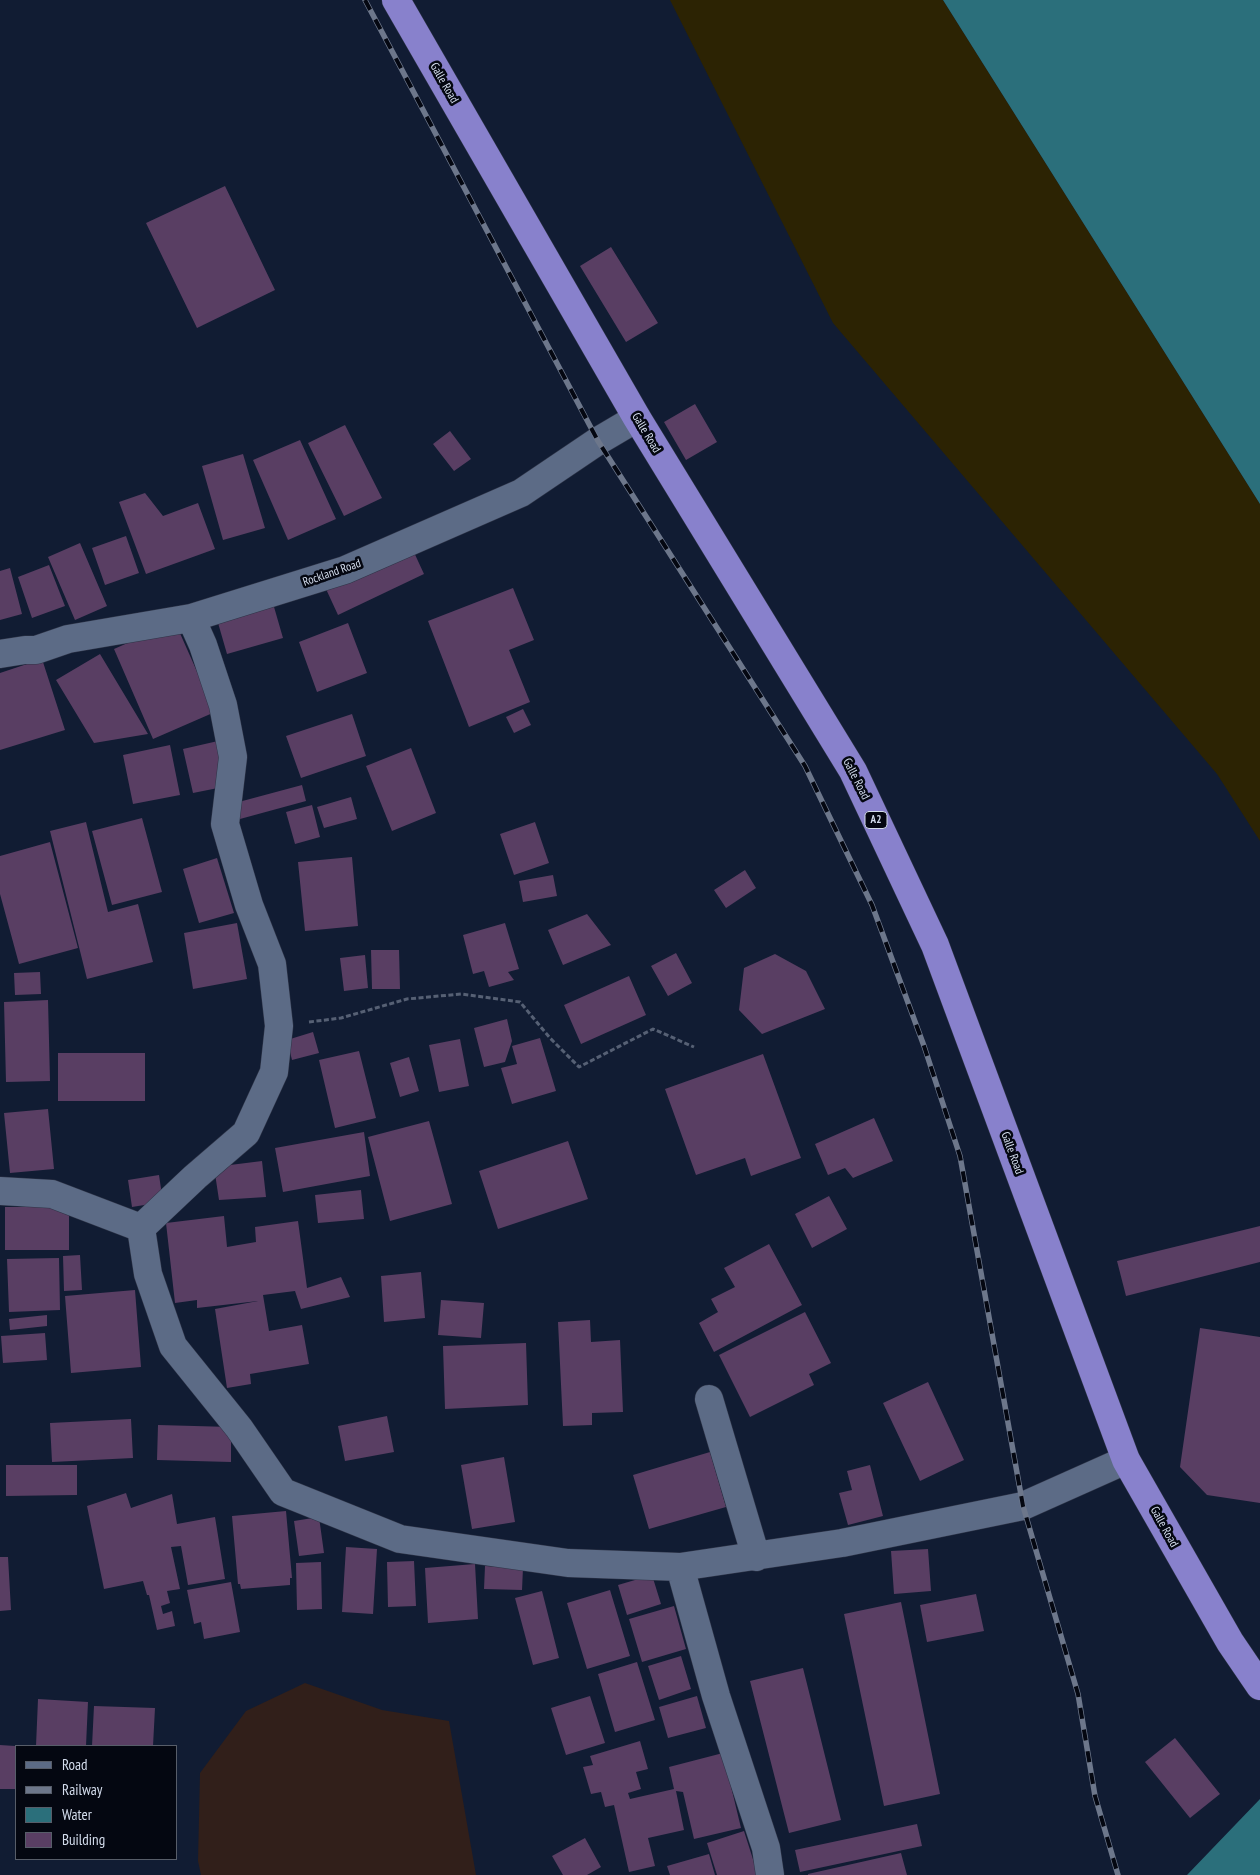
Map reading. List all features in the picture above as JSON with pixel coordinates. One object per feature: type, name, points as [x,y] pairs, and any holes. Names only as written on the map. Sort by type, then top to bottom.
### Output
[{"type":"highway","name":"Galle Road","points":[[396,0],[637,418],[853,771],[935,945],[1126,1460],[1230,1642],[1260,1686]]},
{"type":"street","name":"Rockland Road","points":[[0,654],[36,650],[68,639],[191,618],[344,570],[520,493],[598,441],[637,418]]},
{"type":"street","points":[[141,1228],[195,1177],[246,1133],[274,1072],[279,1026],[272,964],[249,905],[225,824],[233,757],[223,705],[203,645],[191,618]]},
{"type":"street","points":[[0,1191],[52,1194],[141,1228]]},
{"type":"street","points":[[141,1228],[148,1274],[173,1346],[239,1428],[284,1492],[400,1539],[568,1563],[680,1567],[842,1543],[1024,1506],[1126,1460]]},
{"type":"street","points":[[709,1399],[756,1557]]},
{"type":"street","points":[[680,1567],[716,1696],[766,1848],[770,1875]]},
{"type":"path","points":[[279,1026],[341,1018],[407,999],[461,994],[520,1002],[550,1038],[580,1066],[653,1029],[694,1047]]},
{"type":"shaded area","points":[[305,1683],[382,1710],[449,1721],[476,1875],[201,1875],[198,1861],[200,1773],[246,1711]]},
{"type":"sand","points":[[670,0],[943,0],[1260,504],[1260,841],[1217,774],[833,323]]},
{"type":"water","points":[[943,0],[1260,0],[1260,504]]},
{"type":"water","points":[[1260,1799],[1260,1875],[1187,1875]]},
{"type":"building","points":[[225,186],[275,290],[197,328],[146,223]]},
{"type":"building","points":[[611,247],[658,323],[626,342],[580,266]]},
{"type":"building","points":[[695,404],[717,442],[686,460],[664,422]]},
{"type":"building","points":[[345,425],[382,498],[344,516],[308,443]]},
{"type":"building","points":[[450,431],[471,459],[454,471],[433,444]]},
{"type":"building","points":[[300,440],[336,519],[288,540],[253,460]]},
{"type":"building","points":[[243,454],[265,528],[223,540],[202,466]]},
{"type":"building","points":[[145,493],[163,516],[198,503],[215,549],[146,574],[119,502]]},
{"type":"building","points":[[406,535],[424,574],[338,615],[320,576]]},
{"type":"building","points":[[126,536],[139,573],[105,585],[92,548]]},
{"type":"building","points":[[80,543],[107,606],[75,620],[48,557]]},
{"type":"building","points":[[49,565],[65,606],[32,618],[18,577]]},
{"type":"building","points":[[10,568],[22,614],[0,620],[0,571]]},
{"type":"building","points":[[513,588],[534,640],[509,650],[530,702],[469,727],[428,621]]},
{"type":"building","points":[[270,593],[283,638],[227,654],[214,609]]},
{"type":"building","points":[[175,622],[215,712],[153,739],[114,649]]},
{"type":"building","points":[[348,623],[367,673],[317,692],[299,642]]},
{"type":"building","points":[[100,654],[148,734],[94,743],[56,680]]},
{"type":"building","points":[[42,659],[65,730],[0,750],[0,673]]},
{"type":"building","points":[[523,709],[531,725],[514,733],[506,717]]},
{"type":"building","points":[[352,714],[366,756],[301,778],[286,736]]},
{"type":"building","points":[[218,741],[228,786],[193,793],[183,749]]},
{"type":"building","points":[[170,745],[180,795],[133,804],[123,755]]},
{"type":"building","points":[[411,748],[436,813],[392,831],[366,766]]},
{"type":"building","points":[[302,785],[306,801],[240,819],[235,803]]},
{"type":"building","points":[[351,797],[357,819],[324,828],[317,807]]},
{"type":"building","points":[[312,805],[320,837],[295,844],[286,812]]},
{"type":"building","points":[[142,818],[162,892],[112,905],[92,831]]},
{"type":"building","points":[[86,822],[108,912],[138,904],[153,962],[87,979],[50,831]]},
{"type":"building","points":[[535,822],[549,863],[514,875],[500,834]]},
{"type":"building","points":[[50,842],[78,948],[19,964],[0,894],[0,856]]},
{"type":"building","points":[[352,857],[358,926],[305,931],[298,862]]},
{"type":"building","points":[[217,858],[234,913],[199,923],[183,869]]},
{"type":"building","points":[[745,870],[756,888],[726,908],[714,890]]},
{"type":"building","points":[[553,875],[557,896],[523,902],[519,881]]},
{"type":"building","points":[[587,914],[611,945],[563,965],[548,930]]},
{"type":"building","points":[[237,923],[247,979],[193,989],[184,933]]},
{"type":"building","points":[[505,923],[519,969],[508,972],[514,980],[489,987],[484,971],[473,974],[463,935]]},
{"type":"building","points":[[371,950],[399,950],[400,989],[372,989]]},
{"type":"building","points":[[676,953],[692,983],[668,996],[651,966]]},
{"type":"building","points":[[775,954],[806,971],[825,1009],[762,1034],[739,1010],[744,968]]},
{"type":"building","points":[[365,955],[368,988],[344,991],[340,958]]},
{"type":"building","points":[[40,972],[41,994],[15,995],[14,973]]},
{"type":"building","points":[[629,976],[646,1015],[581,1044],[564,1005]]},
{"type":"building","points":[[48,1000],[50,1081],[6,1082],[4,1002]]},
{"type":"building","points":[[507,1019],[512,1041],[505,1062],[484,1067],[474,1028]]},
{"type":"building","points":[[313,1032],[319,1053],[292,1060],[287,1040]]},
{"type":"building","points":[[540,1038],[556,1091],[512,1104],[501,1068],[517,1064],[512,1046]]},
{"type":"building","points":[[460,1039],[469,1086],[439,1092],[429,1045]]},
{"type":"building","points":[[359,1051],[376,1118],[335,1128],[319,1060]]},
{"type":"building","points":[[58,1053],[145,1053],[145,1101],[58,1101]]},
{"type":"building","points":[[763,1054],[801,1158],[751,1176],[745,1158],[696,1175],[665,1089]]},
{"type":"building","points":[[409,1057],[419,1091],[400,1097],[390,1063]]},
{"type":"building","points":[[48,1109],[54,1169],[10,1173],[4,1113]]},
{"type":"building","points":[[874,1118],[893,1161],[853,1178],[845,1168],[828,1175],[815,1144]]},
{"type":"building","points":[[429,1121],[452,1204],[390,1221],[368,1137]]},
{"type":"building","points":[[364,1132],[370,1176],[283,1192],[275,1148]]},
{"type":"building","points":[[568,1141],[588,1199],[498,1229],[479,1171]]},
{"type":"building","points":[[262,1161],[266,1197],[219,1200],[214,1167]]},
{"type":"building","points":[[159,1175],[163,1202],[132,1207],[128,1180]]},
{"type":"building","points":[[361,1190],[364,1219],[318,1223],[315,1195]]},
{"type":"building","points":[[829,1196],[847,1229],[812,1248],[795,1214]]},
{"type":"building","points":[[5,1207],[69,1207],[69,1250],[5,1250]]},
{"type":"building","points":[[224,1216],[227,1247],[256,1242],[255,1227],[298,1221],[307,1288],[341,1277],[350,1297],[301,1309],[295,1291],[263,1295],[269,1331],[302,1325],[309,1364],[250,1374],[251,1384],[227,1388],[215,1309],[258,1301],[197,1308],[197,1300],[175,1303],[166,1223]]},
{"type":"building","points":[[1260,1226],[1260,1262],[1126,1296],[1117,1261]]},
{"type":"building","points":[[769,1244],[802,1305],[714,1352],[699,1323],[718,1312],[711,1299],[735,1287],[724,1268]]},
{"type":"building","points":[[80,1255],[82,1290],[64,1291],[63,1256]]},
{"type":"building","points":[[59,1258],[60,1310],[9,1312],[7,1259]]},
{"type":"building","points":[[421,1272],[425,1318],[384,1322],[381,1276]]},
{"type":"building","points":[[135,1290],[141,1367],[71,1373],[65,1296]]},
{"type":"building","points":[[441,1300],[484,1303],[481,1338],[438,1335]]},
{"type":"building","points":[[805,1312],[831,1363],[809,1374],[814,1385],[750,1417],[719,1355]]},
{"type":"building","points":[[47,1315],[47,1326],[10,1330],[9,1319]]},
{"type":"building","points":[[590,1320],[591,1342],[620,1340],[623,1412],[592,1413],[592,1425],[563,1426],[558,1322]]},
{"type":"building","points":[[1200,1328],[1260,1337],[1260,1503],[1207,1495],[1180,1467]]},
{"type":"building","points":[[45,1333],[47,1360],[3,1363],[1,1336]]},
{"type":"building","points":[[526,1343],[528,1405],[445,1409],[443,1346]]},
{"type":"building","points":[[928,1382],[964,1460],[920,1481],[883,1403]]},
{"type":"building","points":[[387,1416],[394,1452],[345,1461],[338,1426]]},
{"type":"building","points":[[131,1419],[133,1458],[52,1462],[50,1423]]},
{"type":"building","points":[[158,1425],[231,1427],[231,1462],[157,1460]]},
{"type":"building","points":[[710,1452],[726,1507],[649,1529],[633,1475]]},
{"type":"building","points":[[504,1457],[515,1522],[472,1529],[461,1465]]},
{"type":"building","points":[[6,1465],[77,1465],[77,1495],[6,1496]]},
{"type":"building","points":[[870,1465],[883,1516],[848,1525],[839,1493],[852,1490],[847,1471]]},
{"type":"building","points":[[126,1493],[131,1508],[172,1494],[177,1524],[215,1517],[225,1579],[188,1585],[181,1546],[171,1547],[180,1589],[167,1591],[170,1603],[161,1606],[163,1614],[172,1611],[175,1626],[157,1630],[149,1595],[147,1595],[143,1581],[104,1589],[87,1506]]},
{"type":"building","points":[[286,1511],[292,1578],[290,1578],[290,1585],[241,1589],[240,1584],[238,1584],[232,1516]]},
{"type":"building","points":[[319,1517],[324,1553],[299,1556],[294,1521]]},
{"type":"building","points":[[346,1547],[377,1549],[373,1614],[342,1612]]},
{"type":"building","points":[[928,1549],[931,1591],[894,1594],[891,1551]]},
{"type":"building","points":[[0,1557],[8,1557],[11,1610],[0,1611]]},
{"type":"building","points":[[414,1561],[416,1606],[388,1607],[387,1562]]},
{"type":"building","points":[[321,1562],[322,1609],[297,1610],[296,1563]]},
{"type":"building","points":[[475,1564],[478,1619],[428,1623],[425,1568]]},
{"type":"building","points":[[485,1566],[523,1568],[522,1590],[484,1589]]},
{"type":"building","points":[[652,1575],[661,1604],[627,1615],[618,1585]]},
{"type":"building","points":[[231,1582],[240,1632],[204,1639],[201,1622],[194,1624],[187,1590]]},
{"type":"building","points":[[610,1590],[630,1656],[587,1669],[567,1603]]},
{"type":"building","points":[[542,1591],[559,1658],[533,1665],[515,1598]]},
{"type":"building","points":[[976,1594],[984,1631],[927,1642],[920,1605]]},
{"type":"building","points":[[901,1602],[940,1794],[884,1806],[844,1614]]},
{"type":"building","points":[[674,1606],[686,1649],[642,1662],[629,1619]]},
{"type":"building","points":[[681,1656],[691,1689],[659,1700],[648,1666]]},
{"type":"building","points":[[637,1662],[655,1720],[615,1732],[598,1674]]},
{"type":"building","points":[[803,1668],[841,1820],[789,1833],[750,1681]]},
{"type":"building","points":[[590,1696],[605,1743],[566,1755],[551,1708]]},
{"type":"building","points":[[697,1696],[706,1728],[668,1738],[659,1707]]},
{"type":"building","points":[[38,1699],[88,1702],[86,1745],[36,1745]]},
{"type":"building","points":[[94,1706],[155,1708],[153,1745],[92,1745]]},
{"type":"building","points":[[1175,1738],[1220,1794],[1190,1818],[1145,1762]]},
{"type":"building","points":[[640,1741],[648,1769],[636,1772],[641,1789],[628,1793],[630,1799],[674,1789],[669,1767],[723,1753],[741,1828],[694,1839],[683,1792],[676,1791],[684,1830],[648,1838],[655,1866],[629,1872],[614,1805],[605,1807],[601,1792],[591,1794],[583,1767],[593,1765],[590,1756]]},
{"type":"building","points":[[0,1745],[15,1746],[15,1789],[0,1789]]},
{"type":"building","points":[[917,1824],[922,1846],[800,1872],[795,1850]]},
{"type":"building","points":[[744,1831],[758,1875],[717,1875],[707,1843]]},
{"type":"building","points":[[585,1838],[601,1867],[587,1875],[563,1875],[552,1856]]},
{"type":"building","points":[[901,1853],[907,1875],[808,1875],[808,1874]]},
{"type":"building","points":[[709,1854],[715,1875],[670,1875],[667,1866]]},
{"type":"railway","points":[[365,0],[598,441],[805,766],[872,905],[924,1046],[960,1156],[1023,1506],[1078,1694],[1095,1796],[1118,1875]]}]
